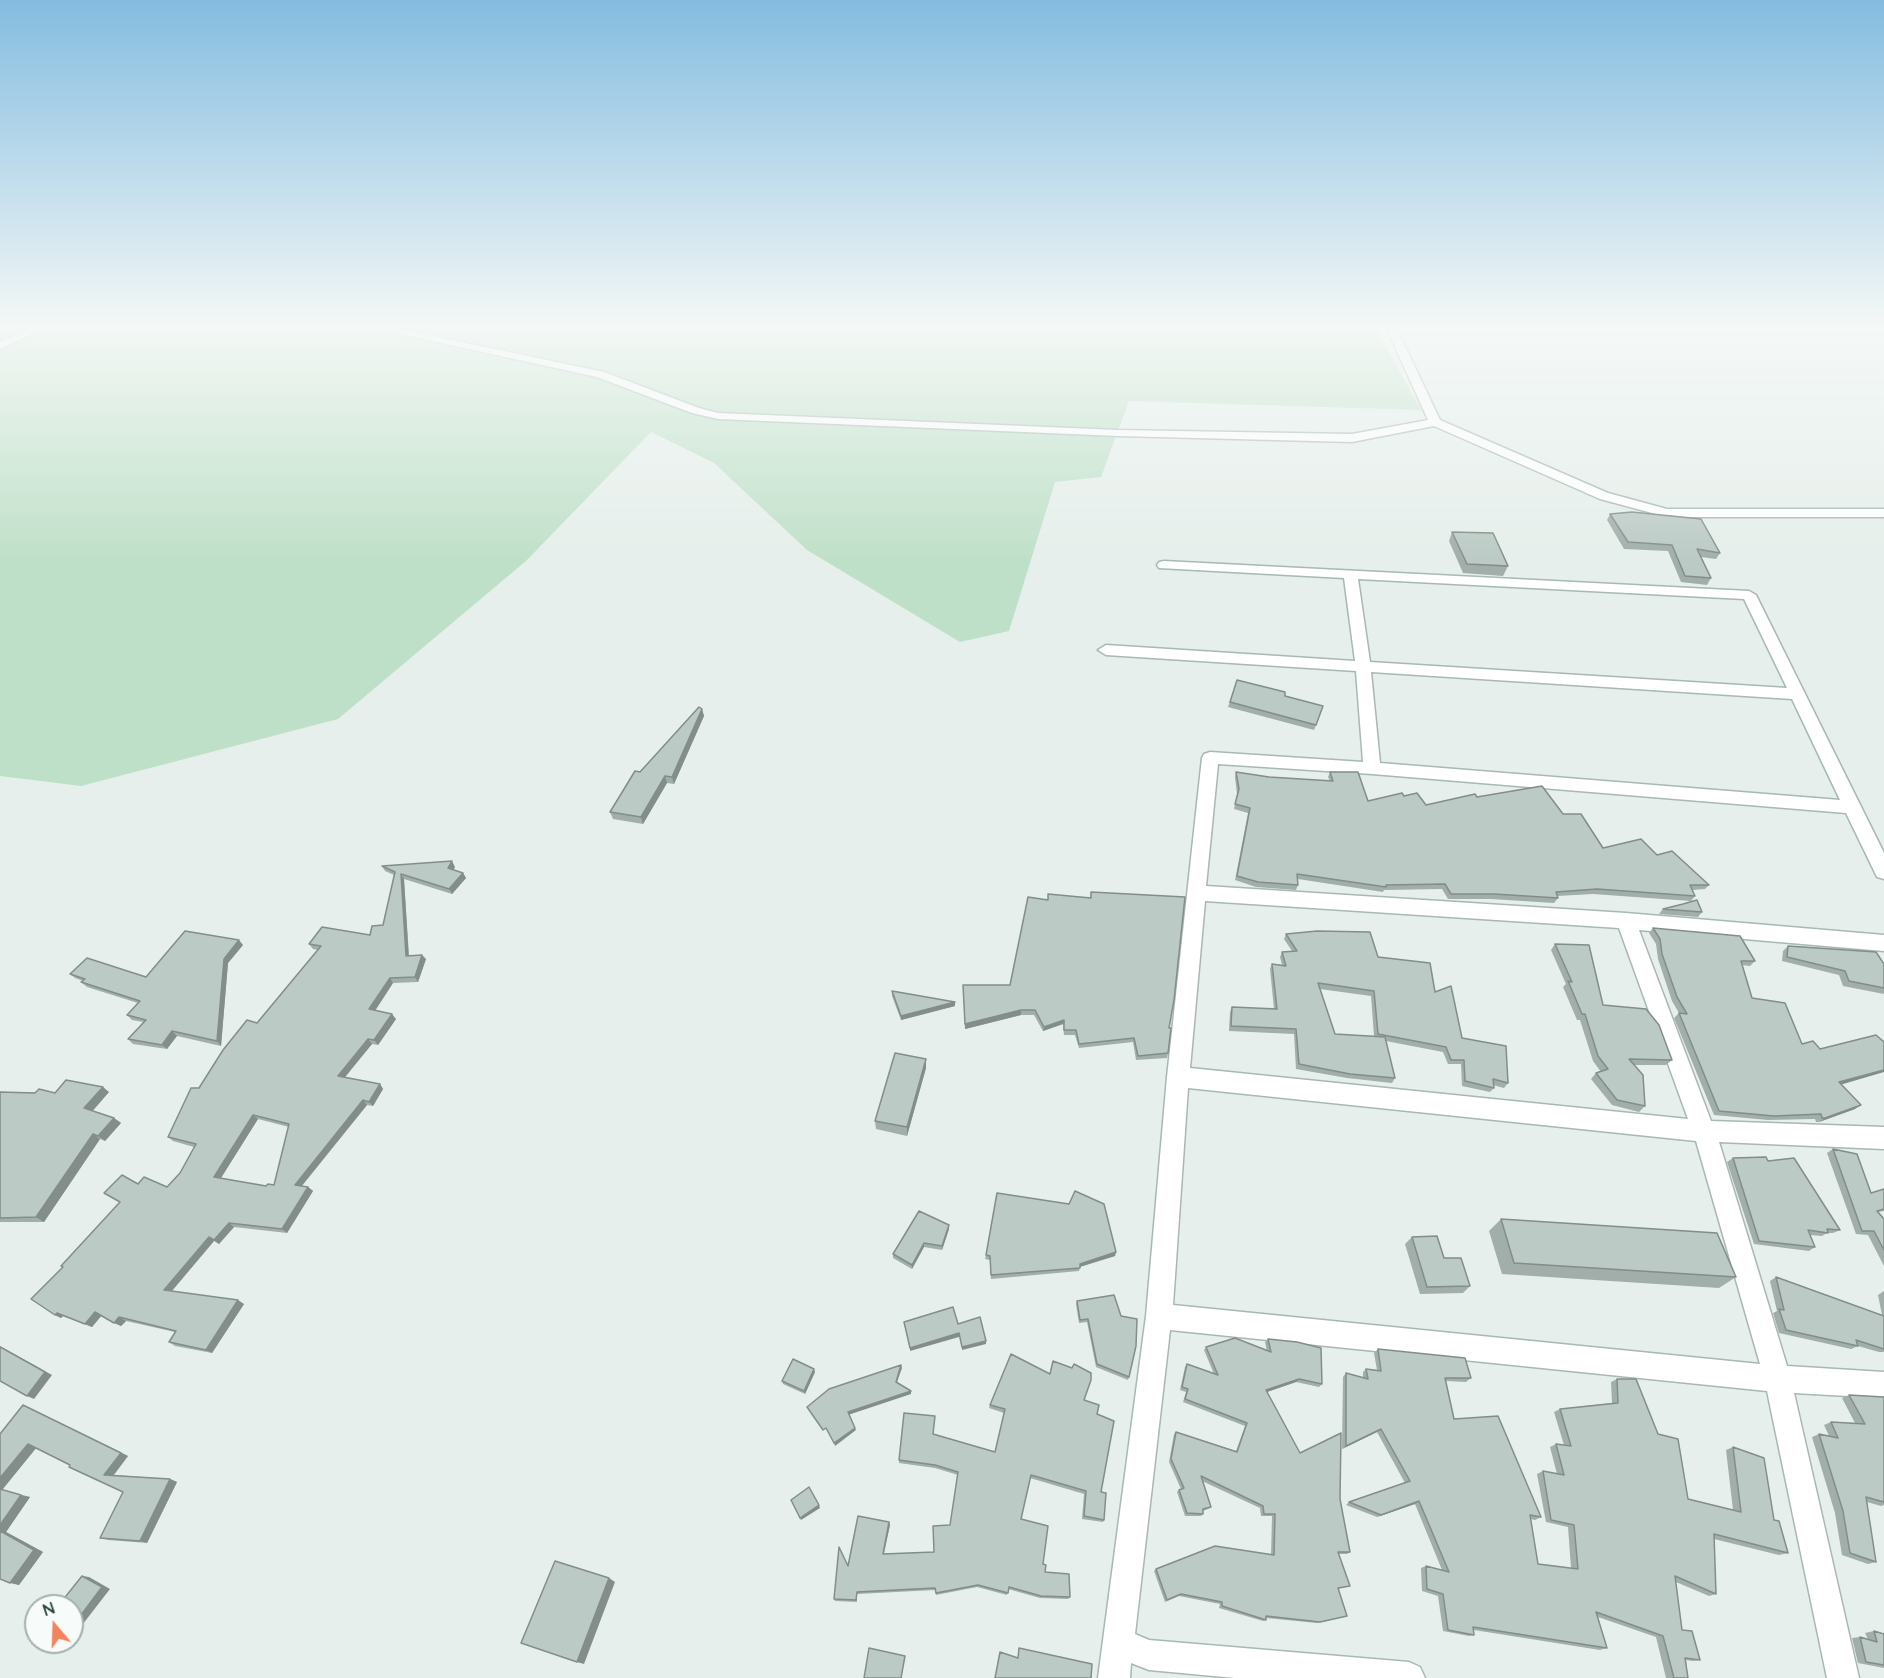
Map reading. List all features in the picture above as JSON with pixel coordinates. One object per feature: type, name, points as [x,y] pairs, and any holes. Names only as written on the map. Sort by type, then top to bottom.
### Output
[{"type":"street","points":[[681,405],[718,416],[1118,433],[1352,438],[1435,422],[1604,496],[1668,513],[1884,513]]},
{"type":"street","points":[[1427,405],[1435,422]]},
{"type":"street","points":[[1164,565],[1749,596],[1884,872]]},
{"type":"street","points":[[1350,575],[1363,665],[1372,768]]},
{"type":"street","points":[[1106,650],[1797,694]]},
{"type":"street","points":[[1114,1678],[1159,1316],[1178,1077],[1210,758],[1372,768],[1853,807]]},
{"type":"street","points":[[1196,893],[1626,921],[1884,943]]},
{"type":"street","points":[[1626,921],[1704,1131],[1778,1379],[1844,1678]]},
{"type":"street","points":[[1178,1077],[1704,1131],[1884,1138]]},
{"type":"street","points":[[1159,1316],[1778,1379],[1884,1385]]},
{"type":"street","points":[[1119,1642],[1149,1655],[1409,1678]]},
{"type":"green space","points":[[0,405],[1127,405],[1101,477],[1055,482],[1009,631],[960,642],[807,550],[714,463],[651,432],[526,561],[338,719],[81,786],[0,776]]},
{"type":"green space","points":[[1269,405],[1418,405],[1421,410]]},
{"type":"building","points":[[1632,512],[1701,519],[1720,553],[1697,549],[1711,578],[1685,576],[1672,545],[1628,542],[1610,514]]},
{"type":"building","points":[[1452,532],[1493,533],[1508,566],[1467,564]]},
{"type":"building","points":[[1237,680],[1285,692],[1285,696],[1323,706],[1316,725],[1230,702]]},
{"type":"building","points":[[699,707],[702,709],[672,777],[665,776],[641,817],[610,812],[635,771],[640,772]]},
{"type":"building","points":[[1236,772],[1269,777],[1333,781],[1330,772],[1358,772],[1368,801],[1402,793],[1404,796],[1417,793],[1426,805],[1475,794],[1477,797],[1542,786],[1563,814],[1581,814],[1603,848],[1641,839],[1657,855],[1672,851],[1709,885],[1690,885],[1695,896],[1597,889],[1556,892],[1558,898],[1451,894],[1445,884],[1386,885],[1386,887],[1297,874],[1298,885],[1258,882],[1237,876],[1250,808],[1235,804],[1239,789]]},
{"type":"building","points":[[452,861],[448,868],[463,873],[449,889],[401,874],[406,956],[422,955],[415,977],[390,978],[369,1009],[392,1014],[374,1040],[368,1039],[338,1076],[380,1084],[369,1102],[363,1100],[295,1185],[308,1187],[282,1229],[229,1223],[214,1240],[209,1237],[164,1290],[238,1300],[206,1350],[169,1342],[176,1331],[119,1317],[114,1323],[95,1312],[85,1324],[57,1313],[55,1315],[31,1299],[63,1267],[61,1266],[120,1202],[104,1193],[122,1175],[138,1184],[144,1177],[167,1187],[180,1173],[196,1144],[168,1137],[191,1088],[199,1088],[223,1050],[247,1020],[257,1023],[321,946],[309,944],[322,927],[370,935],[372,926],[383,925],[395,872],[382,866]],"holes":[[[253,1115],[289,1124],[274,1185],[266,1186],[214,1177]]]},
{"type":"building","points":[[1091,892],[1185,897],[1168,1053],[1138,1056],[1134,1038],[1079,1044],[1076,1030],[1064,1030],[1064,1020],[1044,1027],[1035,1010],[1021,1010],[965,1024],[963,985],[1010,985],[1028,897],[1048,900],[1048,894],[1091,898]]},
{"type":"building","points":[[1697,900],[1702,912],[1663,909],[1683,904]]},
{"type":"building","points":[[1653,928],[1740,936],[1755,961],[1741,961],[1752,998],[1785,1003],[1802,1044],[1813,1041],[1820,1049],[1876,1035],[1884,1042],[1884,1070],[1839,1082],[1861,1105],[1825,1118],[1822,1118],[1821,1114],[1774,1116],[1719,1111],[1679,1013],[1687,1014],[1677,997],[1662,954],[1660,939]]},
{"type":"building","points":[[185,931],[239,940],[224,959],[217,1041],[172,1031],[162,1045],[128,1039],[146,1020],[127,1015],[140,1001],[81,982],[85,979],[70,974],[87,958],[146,977]]},
{"type":"building","points":[[1317,931],[1370,932],[1378,957],[1430,963],[1435,992],[1451,986],[1462,1038],[1506,1046],[1508,1083],[1493,1079],[1494,1088],[1465,1081],[1464,1060],[1451,1060],[1446,1047],[1378,1034],[1374,991],[1318,983],[1335,1034],[1385,1037],[1395,1078],[1350,1074],[1299,1064],[1296,1029],[1231,1026],[1232,1007],[1277,1009],[1272,964],[1286,966],[1282,952],[1297,951],[1286,934]]},
{"type":"building","points":[[1555,944],[1589,945],[1603,1005],[1646,1009],[1659,1025],[1672,1060],[1629,1059],[1643,1075],[1645,1106],[1617,1100],[1596,1073],[1608,1069],[1598,1056],[1585,1014],[1582,1014],[1568,981],[1572,982]]},
{"type":"building","points":[[1788,946],[1876,952],[1884,964],[1884,988],[1849,981],[1845,971],[1787,957]]},
{"type":"building","points":[[892,991],[955,1002],[901,1016]]},
{"type":"building","points":[[895,1053],[926,1059],[907,1127],[875,1121]]},
{"type":"building","points":[[66,1080],[103,1087],[84,1108],[114,1118],[98,1136],[93,1134],[36,1217],[0,1218],[0,1092],[35,1093],[39,1089],[55,1093]]},
{"type":"building","points":[[1833,1149],[1857,1154],[1871,1193],[1884,1189],[1884,1209],[1877,1211],[1884,1219],[1884,1250],[1874,1231],[1862,1231]]},
{"type":"building","points":[[1766,1157],[1768,1161],[1794,1158],[1840,1230],[1827,1229],[1828,1233],[1808,1230],[1815,1247],[1759,1241],[1733,1158]]},
{"type":"building","points":[[1075,1191],[1104,1204],[1116,1252],[1080,1264],[1080,1268],[991,1275],[990,1256],[986,1255],[997,1193],[1069,1204]]},
{"type":"building","points":[[919,1211],[949,1225],[942,1246],[924,1243],[912,1265],[893,1254]]},
{"type":"building","points":[[1501,1219],[1717,1233],[1736,1277],[1514,1263]]},
{"type":"building","points":[[1437,1236],[1444,1258],[1461,1258],[1470,1286],[1427,1287],[1412,1237]]},
{"type":"building","points":[[1776,1277],[1884,1316],[1884,1349],[1856,1340],[1858,1346],[1786,1330],[1779,1309],[1784,1310]]},
{"type":"building","points":[[1114,1295],[1121,1316],[1137,1319],[1136,1346],[1129,1377],[1097,1364],[1088,1319],[1080,1320],[1077,1301]]},
{"type":"building","points":[[953,1307],[958,1324],[980,1317],[986,1341],[962,1347],[959,1333],[910,1348],[904,1322]]},
{"type":"building","points":[[1235,1338],[1271,1352],[1268,1339],[1297,1342],[1321,1348],[1322,1384],[1299,1379],[1266,1390],[1300,1453],[1341,1433],[1340,1499],[1350,1552],[1338,1552],[1350,1586],[1338,1588],[1347,1616],[1320,1622],[1266,1616],[1266,1620],[1222,1606],[1222,1602],[1181,1594],[1167,1600],[1156,1569],[1215,1546],[1274,1555],[1275,1514],[1264,1514],[1263,1506],[1201,1476],[1211,1507],[1203,1509],[1203,1514],[1187,1513],[1179,1490],[1184,1488],[1171,1459],[1176,1432],[1237,1452],[1247,1423],[1185,1399],[1188,1389],[1182,1387],[1187,1364],[1218,1375],[1206,1347]]},
{"type":"building","points":[[0,1347],[45,1372],[27,1396],[0,1381]]},
{"type":"building","points":[[1378,1349],[1465,1358],[1471,1378],[1445,1378],[1454,1419],[1498,1416],[1541,1517],[1530,1515],[1538,1564],[1578,1569],[1574,1525],[1551,1520],[1543,1471],[1564,1475],[1556,1444],[1571,1446],[1560,1409],[1618,1403],[1617,1379],[1636,1379],[1658,1434],[1678,1439],[1688,1499],[1741,1512],[1733,1447],[1764,1458],[1774,1520],[1779,1521],[1788,1553],[1714,1534],[1716,1594],[1675,1576],[1682,1630],[1692,1631],[1700,1660],[1685,1658],[1688,1678],[1674,1678],[1663,1636],[1596,1612],[1607,1648],[1473,1627],[1474,1635],[1448,1630],[1443,1594],[1427,1589],[1426,1566],[1449,1572],[1419,1501],[1381,1515],[1349,1502],[1410,1481],[1381,1429],[1346,1446],[1346,1373],[1368,1379],[1366,1369],[1381,1371]]},
{"type":"building","points":[[1011,1354],[1050,1374],[1053,1361],[1072,1368],[1074,1364],[1091,1373],[1084,1400],[1099,1405],[1097,1414],[1114,1421],[1101,1492],[1106,1493],[1104,1520],[1084,1516],[1086,1491],[1031,1475],[1021,1519],[1048,1526],[1043,1564],[1046,1565],[1045,1572],[1069,1574],[1070,1597],[1041,1596],[1009,1587],[1008,1593],[978,1585],[936,1593],[935,1588],[857,1592],[856,1600],[834,1599],[839,1547],[848,1566],[858,1516],[889,1522],[883,1554],[934,1552],[933,1526],[950,1525],[958,1472],[935,1465],[899,1460],[904,1413],[935,1416],[933,1434],[995,1452],[1005,1409],[990,1405]]},
{"type":"building","points":[[793,1359],[814,1369],[804,1391],[782,1381]]},
{"type":"building","points":[[901,1365],[896,1382],[911,1391],[848,1412],[855,1428],[834,1443],[826,1428],[823,1430],[807,1407],[829,1389]]},
{"type":"building","points":[[1849,1395],[1884,1397],[1884,1502],[1866,1497],[1876,1562],[1850,1553],[1843,1511],[1819,1434],[1838,1438],[1831,1422],[1865,1424]]},
{"type":"building","points":[[23,1405],[121,1453],[104,1475],[170,1479],[140,1541],[100,1538],[123,1492],[69,1467],[70,1465],[28,1444],[0,1478],[0,1434]]},
{"type":"building","points":[[809,1487],[819,1505],[800,1518],[791,1500]]},
{"type":"building","points":[[0,1489],[21,1495],[0,1525]]},
{"type":"building","points":[[0,1531],[34,1550],[10,1583],[0,1579]]},
{"type":"building","points":[[555,1561],[609,1578],[577,1662],[521,1643]]},
{"type":"building","points":[[82,1576],[102,1587],[84,1611],[84,1594],[68,1594]]},
{"type":"building","points":[[1874,1631],[1884,1634],[1884,1665],[1866,1662],[1860,1637],[1877,1642]]},
{"type":"building","points":[[869,1648],[905,1656],[901,1678],[864,1678]]},
{"type":"building","points":[[1019,1648],[1092,1664],[1091,1678],[995,1678],[1000,1652],[1018,1658]]}]
